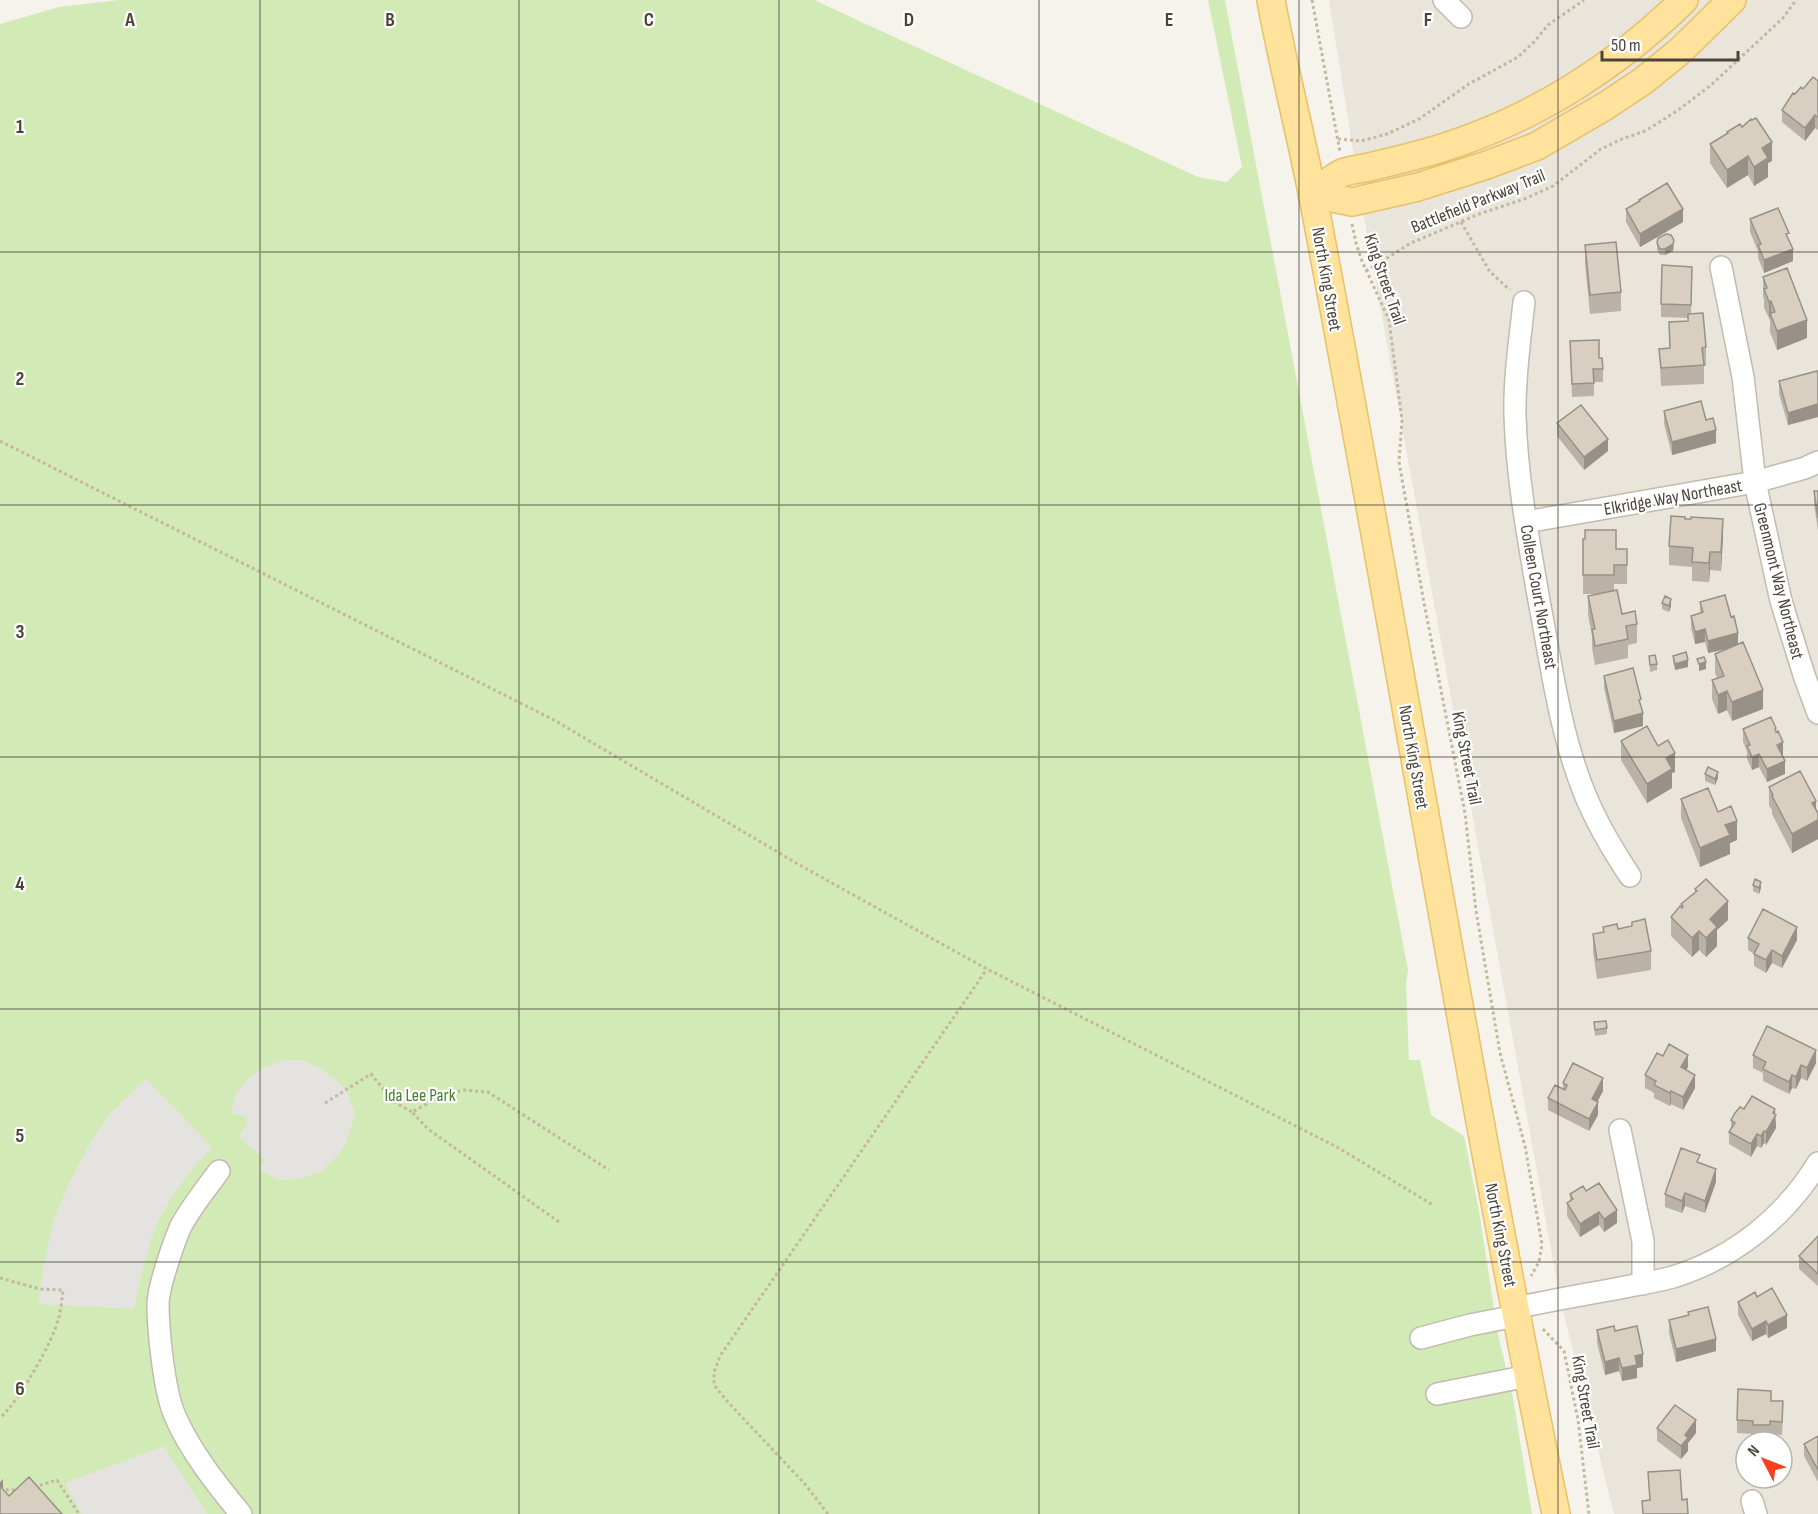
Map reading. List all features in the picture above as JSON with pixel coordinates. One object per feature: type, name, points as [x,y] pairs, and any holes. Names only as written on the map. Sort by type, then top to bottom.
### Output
[{"type":"main road","name":"North King Street","points":[[1271,0],[1312,194],[1522,1309],[1528,1376],[1556,1514]]},
{"type":"main road","points":[[1312,194],[1344,172],[1400,160],[1449,146],[1505,125],[1545,105],[1586,79],[1641,38],[1683,0]]},
{"type":"main road","points":[[1312,194],[1349,202],[1418,187],[1537,146],[1643,81],[1680,51],[1732,0]]},
{"type":"street","points":[[1444,0],[1461,17]]},
{"type":"street","name":"Greenmont Way Northeast","points":[[1721,267],[1743,377],[1755,482],[1786,620],[1803,675],[1818,713]]},
{"type":"street","name":"Colleen Court Northeast","points":[[1524,302],[1516,380],[1518,466],[1551,674],[1565,737],[1578,775],[1596,819],[1630,876]]},
{"type":"street","name":"Elkridge Way Northeast","points":[[1526,522],[1755,482],[1818,462]]},
{"type":"street","points":[[1620,1130],[1643,1241],[1643,1284]]},
{"type":"street","points":[[1421,1338],[1522,1309],[1643,1284],[1693,1269],[1732,1250],[1767,1224],[1796,1194],[1818,1162]]},
{"type":"street","points":[[219,1171],[181,1227],[169,1257],[158,1301],[162,1359],[174,1415],[215,1483],[242,1514]]},
{"type":"street","points":[[1437,1394],[1528,1376]]},
{"type":"path","points":[[1312,0],[1344,172]]},
{"type":"path","points":[[1338,139],[1361,141],[1387,134],[1419,119],[1469,84],[1518,57],[1548,25],[1584,0]]},
{"type":"path","name":"Battlefield Parkway Trail","points":[[1366,271],[1411,243],[1553,186],[1601,149],[1645,131],[1677,111],[1739,60],[1784,18],[1796,0]]},
{"type":"path","name":"King Street Trail","points":[[1349,202],[1356,243],[1366,271],[1389,320],[1402,420],[1399,462],[1465,813],[1476,911],[1500,1053],[1525,1146],[1542,1244],[1539,1262],[1531,1277],[1522,1309],[1564,1351],[1578,1420],[1589,1514]]},
{"type":"path","points":[[1461,222],[1490,272],[1524,302]]},
{"type":"path","points":[[0,441],[554,720],[803,867],[987,969],[1337,1147],[1433,1205]]},
{"type":"path","points":[[828,1514],[804,1483],[726,1400],[714,1385],[714,1372],[720,1356],[987,969]]},
{"type":"path","points":[[325,1103],[371,1074],[394,1102],[412,1112],[428,1129],[559,1222]]},
{"type":"path","points":[[412,1112],[444,1095],[464,1090],[488,1092],[609,1170]]},
{"type":"path","points":[[0,1278],[40,1289],[63,1290],[52,1337],[24,1389],[0,1418]]},
{"type":"path","points":[[0,1488],[26,1490],[57,1480],[79,1514]]},
{"type":"path","points":[[12,1496],[15,1490]]},
{"type":"shaded area","points":[[1329,0],[1818,0],[1818,1514],[1614,1514],[1560,1299],[1361,200]]},
{"type":"shaded area","points":[[285,1060],[302,1060],[318,1067],[336,1080],[346,1090],[355,1113],[347,1141],[340,1154],[323,1171],[299,1179],[278,1180],[258,1169],[265,1160],[239,1137],[247,1124],[245,1116],[231,1113],[235,1096],[245,1081],[263,1068]]},
{"type":"shaded area","points":[[146,1079],[212,1147],[189,1173],[159,1219],[143,1268],[134,1309],[38,1304],[53,1221],[69,1183],[89,1145],[110,1114]]},
{"type":"shaded area","points":[[164,1446],[207,1514],[81,1514],[65,1483]]},
{"type":"green space","name":"Ida Lee Park","points":[[118,0],[814,0],[1198,177],[1227,182],[1242,167],[1208,0],[1225,0],[1408,970],[1406,983],[1409,1060],[1420,1060],[1431,1115],[1464,1136],[1479,1211],[1498,1334],[1513,1398],[1532,1514],[0,1514],[0,24],[59,7]]},
{"type":"building","points":[[1813,77],[1818,81],[1818,116],[1815,115],[1805,128],[1782,110],[1793,93],[1795,94],[1801,87],[1803,89]]},
{"type":"building","points":[[1756,118],[1772,142],[1762,148],[1768,158],[1754,167],[1748,156],[1727,170],[1710,144],[1740,124],[1742,127],[1751,119]]},
{"type":"building","points":[[1667,183],[1683,209],[1640,234],[1626,209]]},
{"type":"building","points":[[1778,208],[1793,249],[1764,260],[1758,245],[1761,244],[1750,219]]},
{"type":"building","points":[[1666,234],[1671,235],[1674,240],[1673,244],[1660,249],[1657,243],[1658,238]]},
{"type":"building","points":[[1616,242],[1621,292],[1590,295],[1585,245]]},
{"type":"building","points":[[1662,265],[1692,267],[1691,305],[1661,304]]},
{"type":"building","points":[[1787,268],[1807,320],[1777,331],[1770,313],[1775,312],[1764,289],[1767,288],[1763,277]]},
{"type":"building","points":[[1703,313],[1706,347],[1702,348],[1704,365],[1661,368],[1659,349],[1670,348],[1669,322],[1688,321],[1688,314]]},
{"type":"building","points":[[1599,340],[1599,358],[1602,358],[1603,369],[1593,369],[1594,383],[1572,384],[1570,341]]},
{"type":"building","points":[[1817,371],[1818,404],[1788,413],[1779,381]]},
{"type":"building","points":[[1701,401],[1706,420],[1713,418],[1716,430],[1672,442],[1664,411]]},
{"type":"building","points":[[1581,405],[1608,439],[1584,457],[1557,423]]},
{"type":"building","points":[[1814,491],[1818,491],[1818,518]]},
{"type":"building","points":[[1671,516],[1685,517],[1685,519],[1691,519],[1691,517],[1723,519],[1721,552],[1710,552],[1709,563],[1692,562],[1693,548],[1669,546]]},
{"type":"building","points":[[1585,530],[1616,530],[1616,549],[1627,549],[1627,565],[1614,565],[1614,575],[1583,575]]},
{"type":"building","points":[[1617,590],[1622,614],[1635,611],[1637,624],[1626,626],[1628,639],[1595,646],[1592,629],[1595,629],[1588,596]]},
{"type":"building","points":[[1725,595],[1738,633],[1708,641],[1705,629],[1695,632],[1691,616],[1703,612],[1700,602]]},
{"type":"building","points":[[1665,596],[1671,599],[1669,606],[1662,603]]},
{"type":"building","points":[[1743,642],[1763,690],[1732,702],[1727,691],[1718,695],[1712,680],[1724,676],[1715,654]]},
{"type":"building","points":[[1686,652],[1688,660],[1675,664],[1673,656]]},
{"type":"building","points":[[1655,655],[1657,664],[1650,665],[1649,656]]},
{"type":"building","points":[[1704,657],[1706,662],[1699,664],[1697,659]]},
{"type":"building","points":[[1633,668],[1643,713],[1614,721],[1604,676]]},
{"type":"building","points":[[1771,717],[1776,732],[1778,731],[1783,742],[1777,745],[1785,761],[1767,769],[1759,754],[1752,757],[1743,729]]},
{"type":"building","points":[[1647,726],[1658,746],[1668,740],[1675,753],[1666,758],[1672,769],[1647,784],[1621,741]]},
{"type":"building","points":[[1708,767],[1718,772],[1715,779],[1705,774]]},
{"type":"building","points":[[1800,771],[1816,801],[1812,803],[1818,813],[1818,820],[1792,834],[1769,787]]},
{"type":"building","points":[[1708,788],[1718,812],[1731,806],[1737,821],[1725,825],[1730,835],[1700,848],[1681,799]]},
{"type":"building","points":[[1706,879],[1728,901],[1710,919],[1717,927],[1706,938],[1699,931],[1692,938],[1671,917],[1680,906],[1682,908],[1681,904],[1697,891],[1695,889]]},
{"type":"building","points":[[1755,879],[1761,882],[1759,888],[1753,885]]},
{"type":"building","points":[[1763,909],[1797,927],[1782,956],[1772,950],[1766,960],[1754,954],[1759,944],[1748,938]]},
{"type":"building","points":[[1645,919],[1651,951],[1597,960],[1593,934],[1604,932],[1603,927],[1617,924],[1618,929],[1632,926],[1632,922]]},
{"type":"building","points":[[1606,1021],[1607,1028],[1595,1030],[1594,1022]]},
{"type":"building","points":[[1767,1026],[1816,1050],[1807,1068],[1801,1065],[1796,1077],[1792,1075],[1789,1082],[1763,1069],[1766,1062],[1753,1055]]},
{"type":"building","points":[[1669,1044],[1688,1055],[1681,1067],[1695,1075],[1683,1097],[1654,1085],[1656,1081],[1645,1075],[1657,1053],[1663,1056]]},
{"type":"building","points":[[1573,1063],[1603,1078],[1592,1099],[1598,1102],[1589,1119],[1548,1098],[1555,1085],[1565,1090],[1567,1085],[1563,1083]]},
{"type":"building","points":[[1752,1096],[1775,1109],[1773,1113],[1776,1115],[1766,1132],[1764,1131],[1761,1136],[1757,1134],[1751,1144],[1729,1132],[1735,1123],[1731,1120],[1735,1113],[1740,1107],[1744,1109]]},
{"type":"building","points":[[1681,1148],[1700,1155],[1697,1162],[1716,1169],[1705,1201],[1685,1193],[1682,1201],[1665,1194]]},
{"type":"building","points":[[1599,1183],[1617,1210],[1604,1219],[1599,1212],[1580,1224],[1567,1203],[1573,1199],[1570,1194],[1583,1186],[1586,1191]]},
{"type":"building","points":[[1818,1236],[1818,1274],[1799,1256]]},
{"type":"building","points":[[1772,1288],[1787,1315],[1768,1325],[1766,1321],[1752,1329],[1738,1302],[1755,1292],[1757,1297]]},
{"type":"building","points":[[1708,1307],[1716,1339],[1676,1349],[1669,1320]]},
{"type":"building","points":[[1614,1326],[1615,1331],[1637,1326],[1643,1354],[1635,1356],[1637,1365],[1622,1368],[1619,1358],[1605,1362],[1597,1330]]},
{"type":"building","points":[[1738,1389],[1771,1391],[1771,1401],[1783,1401],[1782,1422],[1770,1421],[1770,1425],[1753,1425],[1753,1421],[1737,1420]]},
{"type":"building","points":[[1675,1405],[1696,1420],[1685,1435],[1688,1438],[1681,1446],[1657,1428]]},
{"type":"building","points":[[1818,1436],[1818,1470],[1804,1444]]},
{"type":"building","points":[[1680,1470],[1682,1500],[1687,1499],[1688,1514],[1643,1514],[1642,1501],[1650,1500],[1648,1472]]},
{"type":"building","points":[[29,1477],[62,1514],[0,1514],[0,1486],[9,1496]]}]
